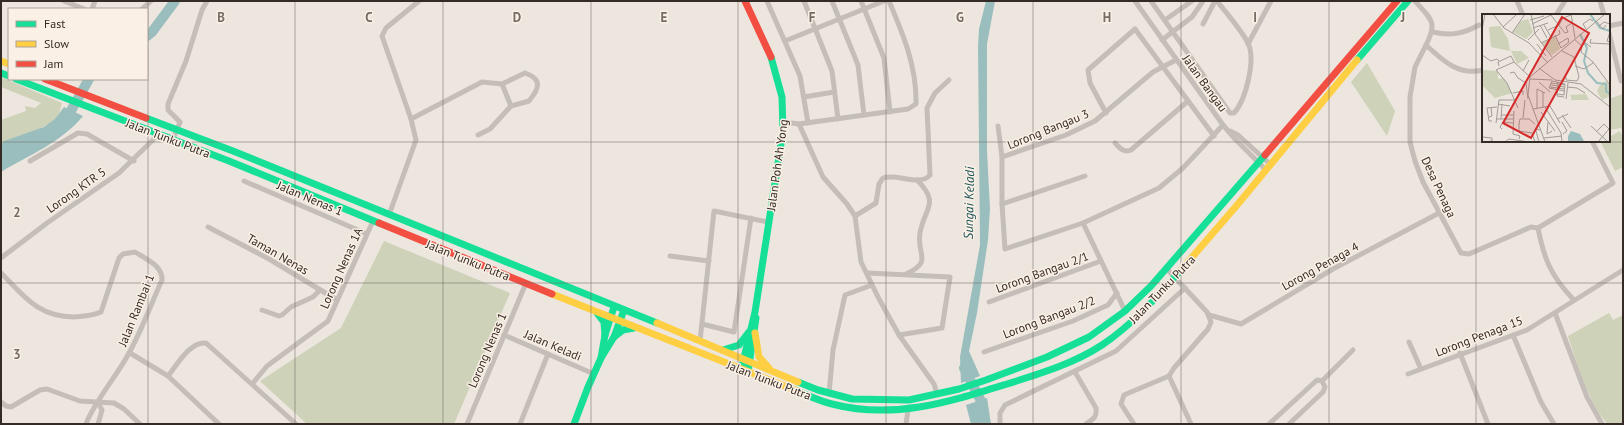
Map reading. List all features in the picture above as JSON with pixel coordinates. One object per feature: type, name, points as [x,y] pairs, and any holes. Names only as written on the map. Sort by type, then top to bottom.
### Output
[{"type":"main road","name":"Jalan Poh Ah Yong","points":[[745,1],[758,29],[782,90],[784,122],[747,361],[748,372]]},
{"type":"main road","name":"Jalan Tunku Putra","points":[[18,80],[173,139],[741,370],[844,408],[868,411],[908,410],[962,399],[1064,365],[1102,344],[1136,318],[1212,237],[1329,92],[1408,1]]},
{"type":"main road","name":"Jalan Tunku Putra","points":[[47,80],[233,151],[511,263],[614,307],[829,394],[852,399],[893,401],[909,400],[959,389],[1048,357],[1089,337],[1125,311],[1167,269],[1253,170],[1393,3]]},
{"type":"main road","points":[[361,203],[369,212],[373,221],[380,217],[393,216]]},
{"type":"main road","points":[[574,424],[600,358],[605,335],[614,307]]},
{"type":"main road","points":[[600,358],[614,337],[624,310]]},
{"type":"main road","points":[[596,312],[604,322],[605,335]]},
{"type":"main road","points":[[614,337],[624,330],[635,328],[641,330]]},
{"type":"main road","points":[[720,349],[729,350],[738,347],[752,333]]},
{"type":"main road","points":[[752,333],[759,357],[768,368],[781,375]]},
{"type":"main road","name":"Jalan Poh Ah Yong","points":[[741,370],[747,361]]},
{"type":"street","points":[[64,1],[82,8]]},
{"type":"street","points":[[143,8],[151,1]]},
{"type":"street","points":[[173,139],[180,122],[168,110],[168,104],[186,61],[202,10],[207,1]]},
{"type":"street","points":[[393,216],[416,140],[411,118],[382,36],[386,28],[419,1]]},
{"type":"street","points":[[767,1],[800,76],[808,123]]},
{"type":"street","points":[[804,1],[832,71],[838,119]]},
{"type":"street","points":[[832,1],[858,65],[864,115]]},
{"type":"street","points":[[861,1],[884,58],[890,112]]},
{"type":"street","points":[[785,41],[884,1]]},
{"type":"street","points":[[784,122],[800,124],[908,110],[916,104],[916,93],[905,38],[889,1]]},
{"type":"street","name":"Jalan Bangau","points":[[1135,1],[1223,125],[1251,155],[1261,160],[1268,167]]},
{"type":"street","points":[[1151,1],[1230,113],[1234,113],[1239,108],[1247,87],[1250,54],[1248,44],[1216,1],[1203,24]]},
{"type":"street","points":[[1164,20],[1192,1]]},
{"type":"street","points":[[1162,40],[1192,17],[1203,1]]},
{"type":"street","points":[[1248,44],[1271,1]]},
{"type":"street","points":[[1415,1],[1430,18],[1433,25],[1433,32],[1444,35],[1457,34],[1479,25]]},
{"type":"street","points":[[1516,1],[1522,14]]},
{"type":"street","points":[[1557,14],[1565,1]]},
{"type":"street","points":[[1600,1],[1604,14]]},
{"type":"street","points":[[1610,26],[1623,23]]},
{"type":"street","points":[[1106,113],[1090,83],[1088,70],[1134,29],[1138,32],[1214,136]]},
{"type":"street","name":"Desa Penaga","points":[[1433,32],[1415,67],[1410,97],[1410,142],[1414,162],[1439,213],[1463,254],[1469,254],[1531,227],[1538,228]]},
{"type":"street","points":[[1610,37],[1621,81]]},
{"type":"street","points":[[1426,45],[1452,67],[1473,73],[1482,70]]},
{"type":"street","name":"Lorong Bangau 3","points":[[1002,158],[1066,135],[1095,121],[1153,72],[1164,68],[1176,60]]},
{"type":"street","points":[[411,118],[482,82],[502,84],[525,73],[532,76],[537,81],[538,86],[529,101],[511,106],[490,129],[478,135]]},
{"type":"street","points":[[926,191],[930,175],[927,108],[935,93],[949,80]]},
{"type":"street","points":[[502,84],[511,106]]},
{"type":"street","points":[[804,97],[834,92]]},
{"type":"street","points":[[1115,143],[1121,150],[1126,152],[1131,150],[1188,102]]},
{"type":"street","points":[[800,124],[823,177],[847,204],[855,216],[861,262],[872,285],[899,335],[934,384],[937,394]]},
{"type":"street","points":[[998,126],[1002,158],[1002,204],[1005,249],[1083,223],[1159,188],[1183,168],[1223,125]]},
{"type":"street","points":[[1229,130],[1238,135],[1255,151],[1261,160]]},
{"type":"street","points":[[30,161],[78,133],[87,134],[100,143],[134,161]]},
{"type":"street","name":"Lorong KTR 5","points":[[1,258],[72,205],[119,173],[134,161],[158,134]]},
{"type":"street","points":[[1573,299],[1554,275],[1546,259],[1538,228],[1613,183],[1592,142]]},
{"type":"street","points":[[1255,151],[1261,153],[1269,151]]},
{"type":"street","points":[[1251,155],[1254,165],[1253,170]]},
{"type":"street","points":[[855,216],[876,203],[879,184],[884,178],[891,176],[917,180],[926,179],[930,175]]},
{"type":"street","points":[[1002,204],[1085,176]]},
{"type":"street","points":[[905,274],[918,269],[921,263],[920,234],[930,204],[926,191],[917,180]]},
{"type":"street","name":"Jalan Nenas 1","points":[[244,181],[367,234]]},
{"type":"street","points":[[700,341],[714,211],[768,222]]},
{"type":"street","name":"Lorong Penaga 4","points":[[1210,315],[1241,324],[1333,269],[1439,213]]},
{"type":"street","points":[[702,324],[734,332],[752,218]]},
{"type":"street","name":"Lorong Nenas 1A","points":[[252,383],[267,366],[328,321],[373,221]]},
{"type":"street","points":[[1083,223],[1125,311]]},
{"type":"street","name":"Taman Nenas","points":[[208,227],[269,259],[338,300]]},
{"type":"street","name":"Jalan Rambai 1","points":[[1,273],[31,303],[47,314],[68,317],[85,316],[101,312],[119,258],[124,254],[135,252],[159,269],[162,274],[162,280],[130,353],[90,412],[86,424]]},
{"type":"street","points":[[670,256],[709,262]]},
{"type":"street","name":"Lorong Bangau 2/1","points":[[989,302],[1101,261]]},
{"type":"street","points":[[1134,424],[1121,404],[1124,395],[1169,376],[1174,368],[1208,329],[1211,322],[1210,315],[1167,269]]},
{"type":"street","name":"Lorong Penaga 15","points":[[1408,374],[1460,353],[1513,335],[1555,313],[1573,299],[1623,270]]},
{"type":"street","points":[[867,273],[950,277],[942,328],[899,335]]},
{"type":"street","name":"Lorong Nenas 1","points":[[467,424],[526,283]]},
{"type":"street","points":[[829,394],[834,350],[845,295],[872,285]]},
{"type":"street","points":[[1000,424],[1000,412],[1005,405],[1116,351],[1185,288]]},
{"type":"street","points":[[262,310],[278,316],[282,315],[291,307],[313,297],[320,290]]},
{"type":"street","name":"Lorong Bangau 2/2","points":[[984,352],[1073,321],[1108,305],[1117,293]]},
{"type":"street","points":[[1555,313],[1587,397],[1602,424]]},
{"type":"street","name":"Jalan Keladi","points":[[504,335],[594,374]]},
{"type":"street","points":[[1513,335],[1541,402],[1554,424]]},
{"type":"street","points":[[168,376],[194,345],[200,342],[206,343],[296,424]]},
{"type":"street","points":[[1409,342],[1421,369]]},
{"type":"street","points":[[1269,424],[1353,350]]},
{"type":"street","points":[[130,353],[168,376],[219,424]]},
{"type":"street","points":[[1460,353],[1488,424]]},
{"type":"street","points":[[520,424],[548,354]]},
{"type":"street","points":[[1075,372],[1096,408],[1097,415],[1086,424]]},
{"type":"street","points":[[1169,376],[1191,424]]},
{"type":"street","points":[[1290,424],[1323,392],[1325,387],[1319,380]]},
{"type":"street","points":[[1,402],[6,406],[11,407],[40,390],[47,389],[80,401],[114,403],[124,409],[140,424]]},
{"type":"street","points":[[98,402],[102,410],[98,424]]},
{"type":"street","points":[[906,424],[908,410]]},
{"type":"green space","points":[[1367,63],[1395,111],[1387,136],[1351,82]]},
{"type":"green space","points":[[1,77],[62,103],[58,117],[53,122],[1,148],[1,120],[26,111],[25,106],[35,108],[41,103],[1,87]]},
{"type":"green space","points":[[1623,94],[1623,133],[1621,128],[1610,130],[1610,99]]},
{"type":"green space","points":[[1620,131],[1623,138],[1623,167],[1615,171],[1600,142],[1610,142],[1610,136]]},
{"type":"green space","points":[[384,241],[510,293],[454,424],[307,424],[260,381],[341,328]]},
{"type":"green space","points":[[1609,313],[1613,320],[1623,315],[1623,424],[1608,424],[1602,417],[1584,383],[1568,336]]},
{"type":"water","points":[[986,1],[995,1],[987,44],[987,151],[990,209],[988,240],[977,313],[969,351],[980,376],[961,383],[960,357],[980,245],[978,47],[979,29]]},
{"type":"water","points":[[64,107],[83,116],[75,125],[55,141],[1,172],[1,145],[4,141],[44,127],[55,119]]},
{"type":"water","points":[[987,398],[991,424],[971,424],[966,405]]},
{"type":"waterway","points":[[148,35],[175,1]]},
{"type":"waterway","points":[[64,123],[88,80]]},
{"type":"waterway","name":"Sungai Keladi","points":[[964,368],[983,405],[981,424]]},
{"type":"traffic: fast","points":[[1357,60],[1408,1]]},
{"type":"traffic: fast","points":[[741,370],[755,312],[783,131],[782,97],[771,57]]},
{"type":"traffic: fast","points":[[1,73],[8,76]]},
{"type":"traffic: fast","points":[[19,80],[229,161],[379,223]]},
{"type":"traffic: fast","points":[[146,118],[233,151],[657,323]]},
{"type":"traffic: fast","points":[[798,382],[818,390],[852,399],[909,400],[959,389],[986,380],[1047,357],[1089,337],[1125,311],[1151,286],[1265,155]]},
{"type":"traffic: fast","points":[[795,390],[818,400],[832,404],[877,410],[921,407],[964,397],[1007,384],[1068,363],[1102,345],[1134,320],[1181,270]]},
{"type":"traffic: fast","points":[[601,358],[605,335],[614,307]]},
{"type":"traffic: fast","points":[[574,424],[588,387],[601,358],[614,337],[624,310]]},
{"type":"traffic: fast","points":[[597,313],[604,322],[605,335]]},
{"type":"traffic: fast","points":[[748,372],[756,318]]},
{"type":"traffic: fast","points":[[614,337],[623,330],[634,328]]},
{"type":"traffic: fast","points":[[723,350],[739,345],[749,332]]},
{"type":"traffic: slow","points":[[1181,270],[1238,204],[1357,60]]},
{"type":"traffic: slow","points":[[1,61],[8,64]]},
{"type":"traffic: slow","points":[[552,294],[795,390]]},
{"type":"traffic: slow","points":[[657,323],[798,382]]},
{"type":"traffic: slow","points":[[755,333],[759,357],[769,368]]},
{"type":"traffic: jam","points":[[745,1],[771,57]]},
{"type":"traffic: jam","points":[[1265,155],[1397,1]]},
{"type":"traffic: jam","points":[[48,80],[146,118]]},
{"type":"traffic: jam","points":[[379,223],[552,294]]}]
